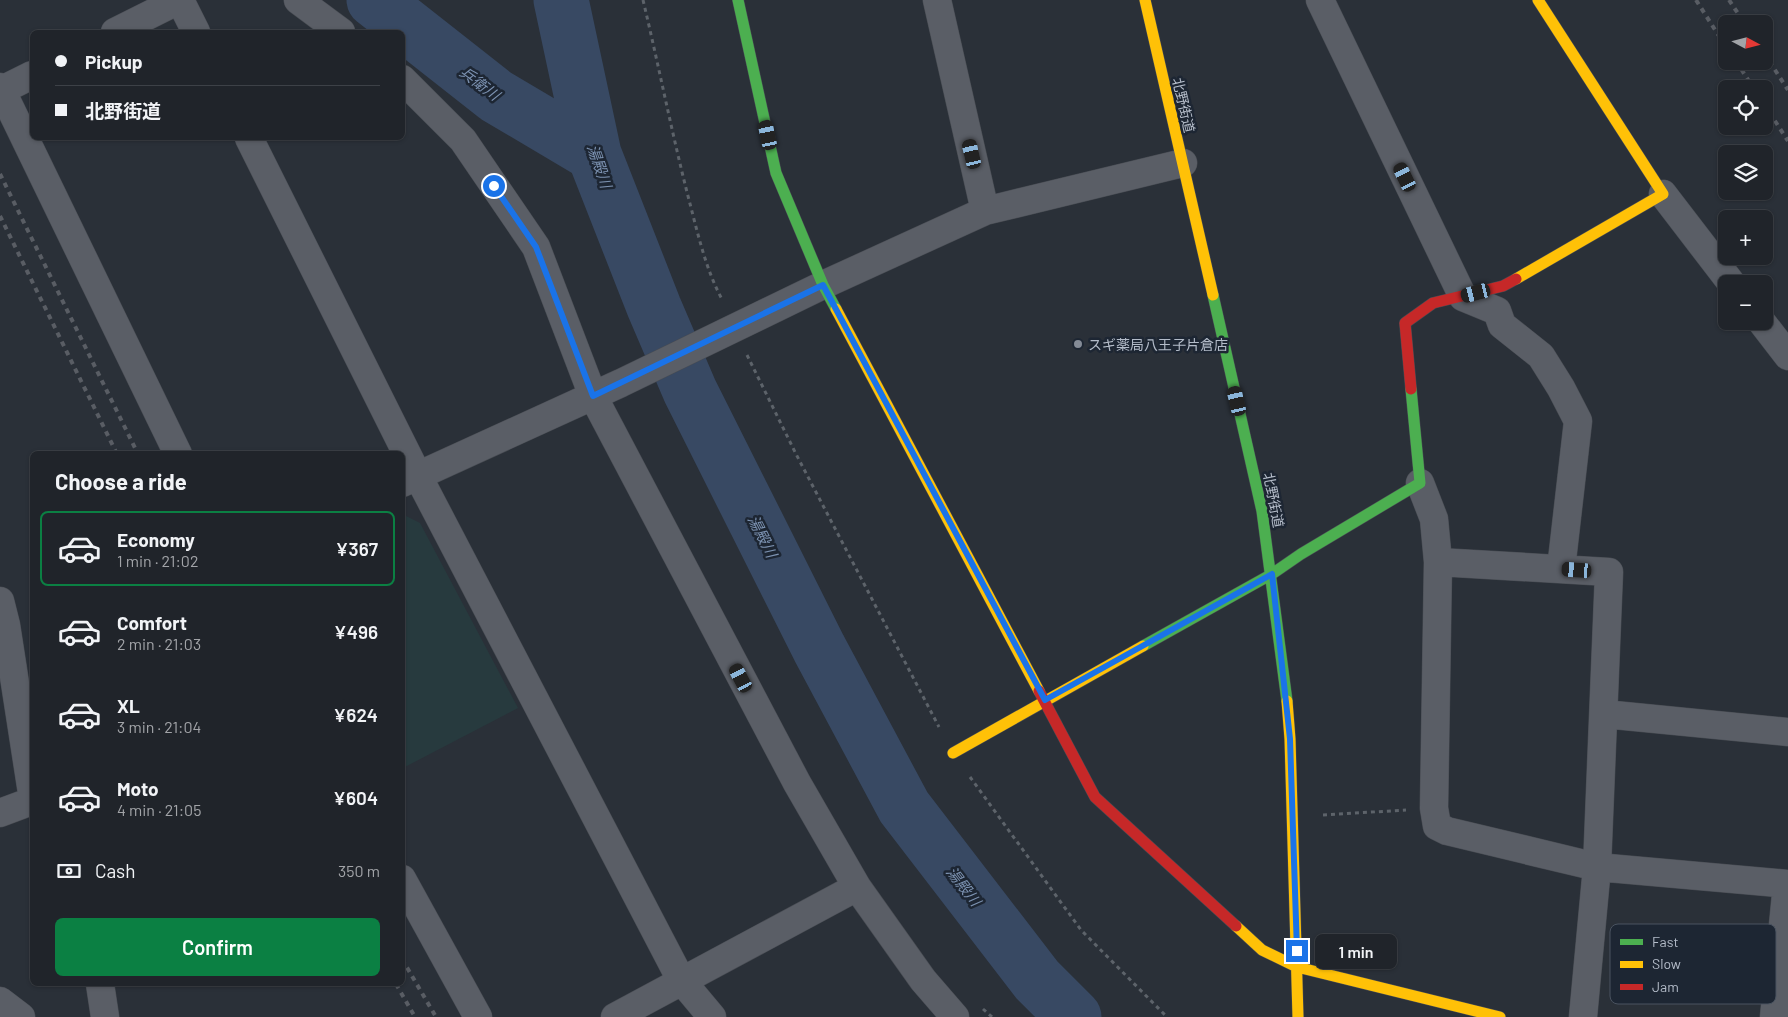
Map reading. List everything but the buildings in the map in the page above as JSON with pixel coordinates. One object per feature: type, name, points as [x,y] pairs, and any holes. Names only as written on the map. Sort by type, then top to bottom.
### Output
[{"type":"street","points":[[119,30],[180,0],[195,30]]},
{"type":"street","points":[[298,0],[338,30]]},
{"type":"street","points":[[738,0],[776,173],[823,285],[1096,797],[1262,950],[1297,967],[1500,1017]]},
{"type":"street","points":[[937,0],[985,211]]},
{"type":"street","name":"北野街道","points":[[1145,0],[1262,511],[1272,574],[1290,739],[1298,1017]]},
{"type":"street","points":[[1320,0],[1462,296],[1497,311],[1502,324],[1541,356],[1561,388],[1578,421],[1561,569]]},
{"type":"street","points":[[1538,0],[1663,194],[1725,275]]},
{"type":"street","points":[[30,76],[1,89],[177,451]]},
{"type":"street","points":[[405,82],[463,140],[536,247],[593,396],[797,783],[856,887],[923,980],[955,1017]]},
{"type":"street","points":[[250,140],[396,451]]},
{"type":"street","points":[[712,1017],[681,980],[410,480],[621,383],[823,285],[985,211],[1183,163]]},
{"type":"street","points":[[1663,194],[1503,286],[1433,303],[1405,323],[1420,483],[1434,518],[1438,562],[1434,808],[1437,826],[1447,831],[1597,867],[1788,884],[1776,998]]},
{"type":"street","points":[[1768,330],[1788,356]]},
{"type":"street","points":[[953,753],[1272,574],[1301,554],[1420,483]]},
{"type":"street","points":[[1438,562],[1609,572],[1597,867],[1583,1017]]},
{"type":"street","points":[[0,601],[6,625],[30,780]]},
{"type":"street","points":[[1604,714],[1788,732]]},
{"type":"street","points":[[0,813],[30,802]]},
{"type":"street","points":[[405,884],[478,1017]]},
{"type":"street","points":[[615,1017],[856,887]]},
{"type":"street","points":[[100,986],[105,1017]]},
{"type":"street","points":[[0,1001],[21,1017]]},
{"type":"street","points":[[1774,1017],[1775,1004]]},
{"type":"path","points":[[643,0],[675,146],[695,223],[716,290],[796,454],[953,753],[1081,930],[1167,1017]]},
{"type":"path","points":[[1323,815],[1434,808]]},
{"type":"green space","points":[[405,516],[420,523],[518,708],[405,767]]},
{"type":"waterway","name":"兵衛川","points":[[374,0],[496,96],[594,154]]},
{"type":"waterway","name":"湯殿川","points":[[561,0],[594,154],[654,307],[690,391],[819,648],[904,807],[1037,980],[1074,1017]]},
{"type":"railway","points":[[1696,0],[1718,34]]},
{"type":"railway","points":[[1729,0],[1739,15]]},
{"type":"railway","points":[[1773,67],[1788,90]]},
{"type":"railway","points":[[1742,70],[1748,80]]},
{"type":"railway","points":[[1773,118],[1788,141]]},
{"type":"railway","points":[[0,174],[137,451]]},
{"type":"railway","points":[[0,216],[116,451]]},
{"type":"railway","points":[[405,964],[436,1017]]},
{"type":"railway","points":[[397,986],[415,1017]]},
{"type":"traffic: fast","points":[[738,0],[776,173],[823,285],[836,309]]},
{"type":"traffic: fast","points":[[1213,295],[1262,511],[1287,701]]},
{"type":"traffic: fast","points":[[1143,646],[1272,574],[1301,554],[1420,483],[1411,389]]},
{"type":"traffic: slow","points":[[1145,0],[1213,295]]},
{"type":"traffic: slow","points":[[1516,279],[1663,194],[1538,0]]},
{"type":"traffic: slow","points":[[836,309],[1039,691]]},
{"type":"traffic: slow","points":[[953,753],[1143,646]]},
{"type":"traffic: slow","points":[[1287,701],[1290,739],[1298,1017]]},
{"type":"traffic: slow","points":[[1236,926],[1262,950],[1297,967],[1500,1017]]},
{"type":"traffic: jam","points":[[1411,389],[1405,323],[1433,303],[1503,286],[1516,279]]},
{"type":"traffic: jam","points":[[1039,691],[1095,797],[1236,926]]},
{"type":"place","name":"スギ薬局八王子片倉店","points":[[1078,344]]},
{"type":"route","points":[[494,186],[536,247],[593,396],[823,285],[1045,700],[1272,574],[1284,668],[1290,739],[1297,951]]}]
